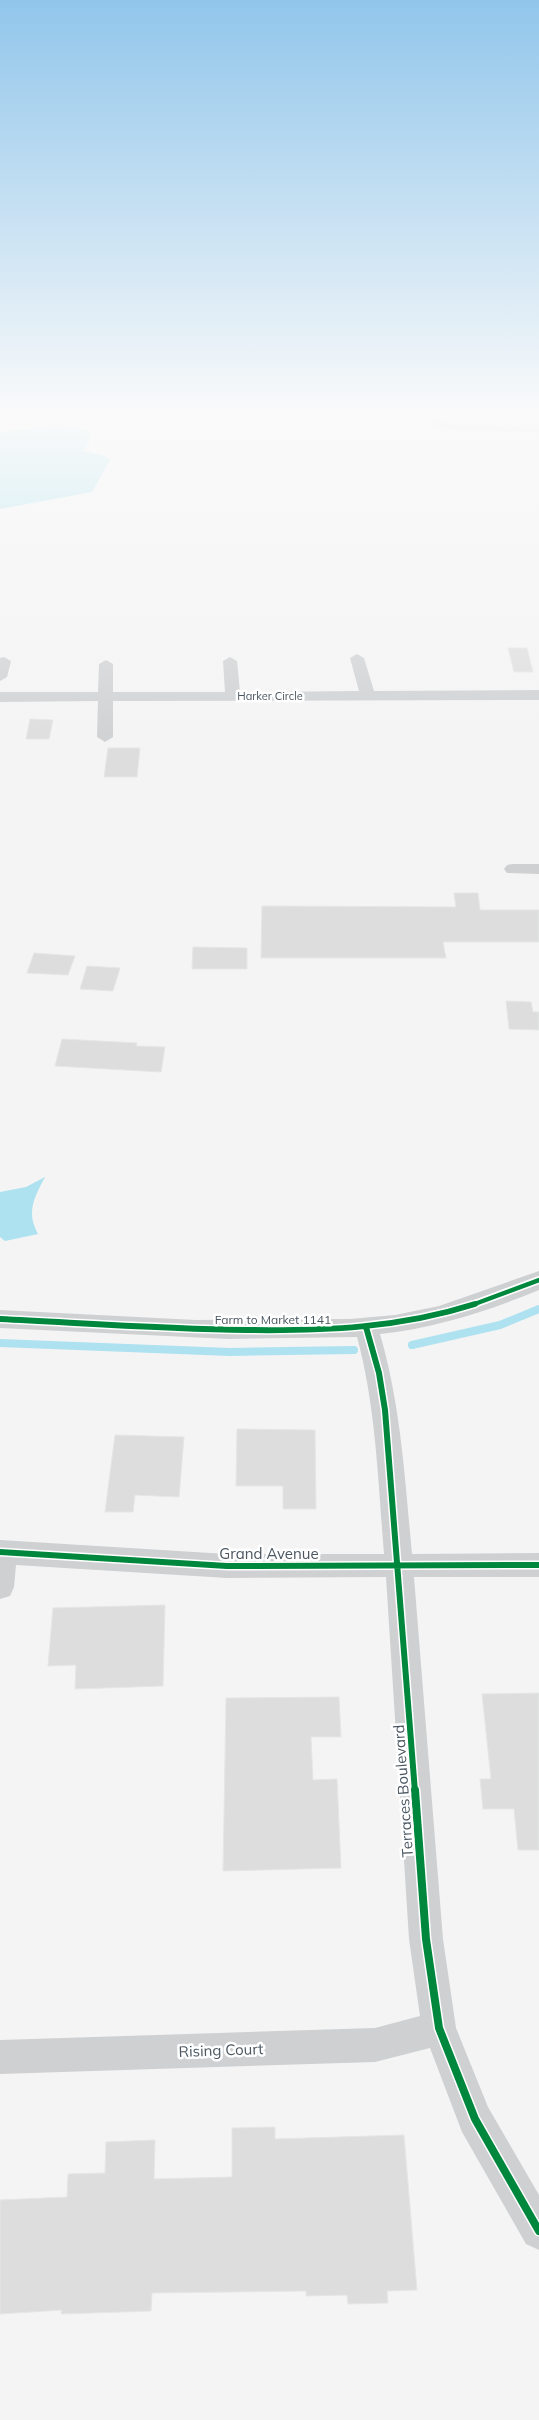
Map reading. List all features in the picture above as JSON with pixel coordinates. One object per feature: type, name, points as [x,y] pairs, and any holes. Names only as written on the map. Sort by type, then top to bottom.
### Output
[{"type":"street","points":[[357,658],[368,696]]},
{"type":"street","points":[[0,677],[4,661]]},
{"type":"street","points":[[230,661],[233,696]]},
{"type":"street","points":[[105,737],[106,664]]},
{"type":"street","name":"Harker Circle","points":[[0,697],[539,695]]},
{"type":"street","points":[[514,869],[539,869]]},
{"type":"street","name":"Farm to Market 1141","points":[[0,1319],[224,1330],[321,1330],[366,1327],[438,1316],[498,1297],[539,1280]]},
{"type":"street","name":"Terraces Boulevard","points":[[366,1327],[379,1373],[386,1410],[426,1939],[439,2028],[475,2119],[539,2231]]},
{"type":"street","points":[[0,1587],[2,1553]]},
{"type":"street","name":"Grand Avenue","points":[[2,1553],[227,1566],[539,1565]]},
{"type":"street","name":"Rising Court","points":[[0,2057],[375,2045],[439,2028]]},
{"type":"water","points":[[45,1177],[35,1198],[32,1212],[32,1219],[38,1234],[5,1241],[0,1237],[0,1192],[26,1187]]},
{"type":"building","points":[[508,648],[527,648],[533,672],[514,672]]},
{"type":"building","points":[[30,719],[53,720],[49,739],[26,739]]},
{"type":"building","points":[[108,748],[140,748],[137,777],[104,777]]},
{"type":"building","points":[[454,893],[478,893],[480,910],[539,910],[539,942],[443,942],[446,958],[261,958],[262,906],[456,907]]},
{"type":"building","points":[[193,947],[247,948],[247,969],[192,969]]},
{"type":"building","points":[[34,953],[75,956],[68,975],[27,973]]},
{"type":"building","points":[[87,966],[120,968],[113,991],[80,989]]},
{"type":"building","points":[[506,1001],[531,1002],[533,1012],[539,1012],[539,1030],[509,1029]]},
{"type":"building","points":[[62,1039],[137,1043],[136,1046],[165,1047],[161,1072],[55,1066]]},
{"type":"building","points":[[237,1429],[315,1430],[316,1509],[283,1509],[283,1486],[236,1486]]},
{"type":"building","points":[[115,1435],[184,1437],[179,1497],[135,1495],[133,1512],[105,1512]]},
{"type":"building","points":[[165,1605],[163,1686],[75,1689],[76,1665],[48,1666],[53,1608]]},
{"type":"building","points":[[539,1693],[539,1850],[518,1850],[514,1809],[483,1809],[480,1779],[491,1779],[482,1694]]},
{"type":"building","points":[[339,1697],[341,1737],[311,1737],[313,1780],[337,1779],[341,1868],[223,1871],[226,1698]]},
{"type":"building","points":[[275,2127],[275,2139],[404,2135],[417,2290],[387,2291],[388,2303],[348,2304],[347,2295],[306,2296],[306,2291],[152,2293],[151,2311],[61,2314],[62,2310],[0,2314],[0,2200],[67,2197],[68,2174],[105,2173],[106,2142],[155,2140],[154,2179],[232,2177],[232,2128]]},
{"type":"waterway","points":[[412,1345],[500,1325],[539,1309]]},
{"type":"waterway","points":[[0,1343],[230,1352],[354,1350]]},
{"type":"cycle path","points":[[0,1319],[229,1330],[350,1328],[395,1324],[439,1315],[464,1308],[539,1280]]},
{"type":"cycle path","points":[[366,1327],[379,1373],[385,1410],[399,1565],[426,1939],[439,2028],[475,2119],[539,2231]]},
{"type":"cycle path","points":[[0,1552],[227,1566],[539,1565]]}]
